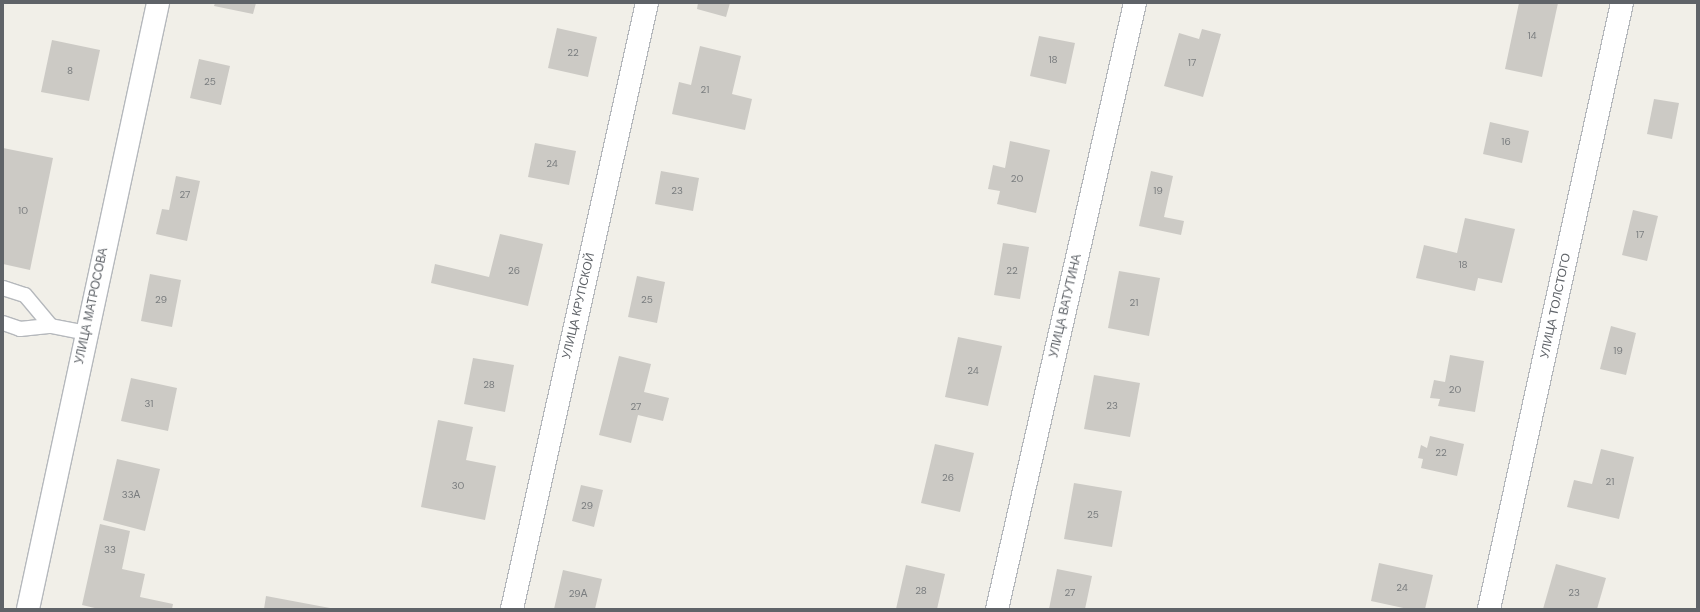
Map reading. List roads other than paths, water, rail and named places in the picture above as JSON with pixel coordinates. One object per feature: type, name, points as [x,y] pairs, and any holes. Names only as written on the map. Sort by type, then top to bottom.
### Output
[{"type":"street","name":"УЛИЦА МАТРОСОВА","points":[[28,609],[158,3]]},
{"type":"street","name":"УЛИЦА КРУПСКОЙ","points":[[512,609],[647,3]]},
{"type":"street","name":"УЛИЦА ВАТУТИНА","points":[[997,609],[1135,3]]},
{"type":"street","name":"УЛИЦА ТОЛСТОГО","points":[[1494,608],[1622,3]]},
{"type":"lane","points":[[3,288],[25,295],[51,326]]},
{"type":"lane","points":[[3,323],[20,329],[51,326],[86,334]]}]
